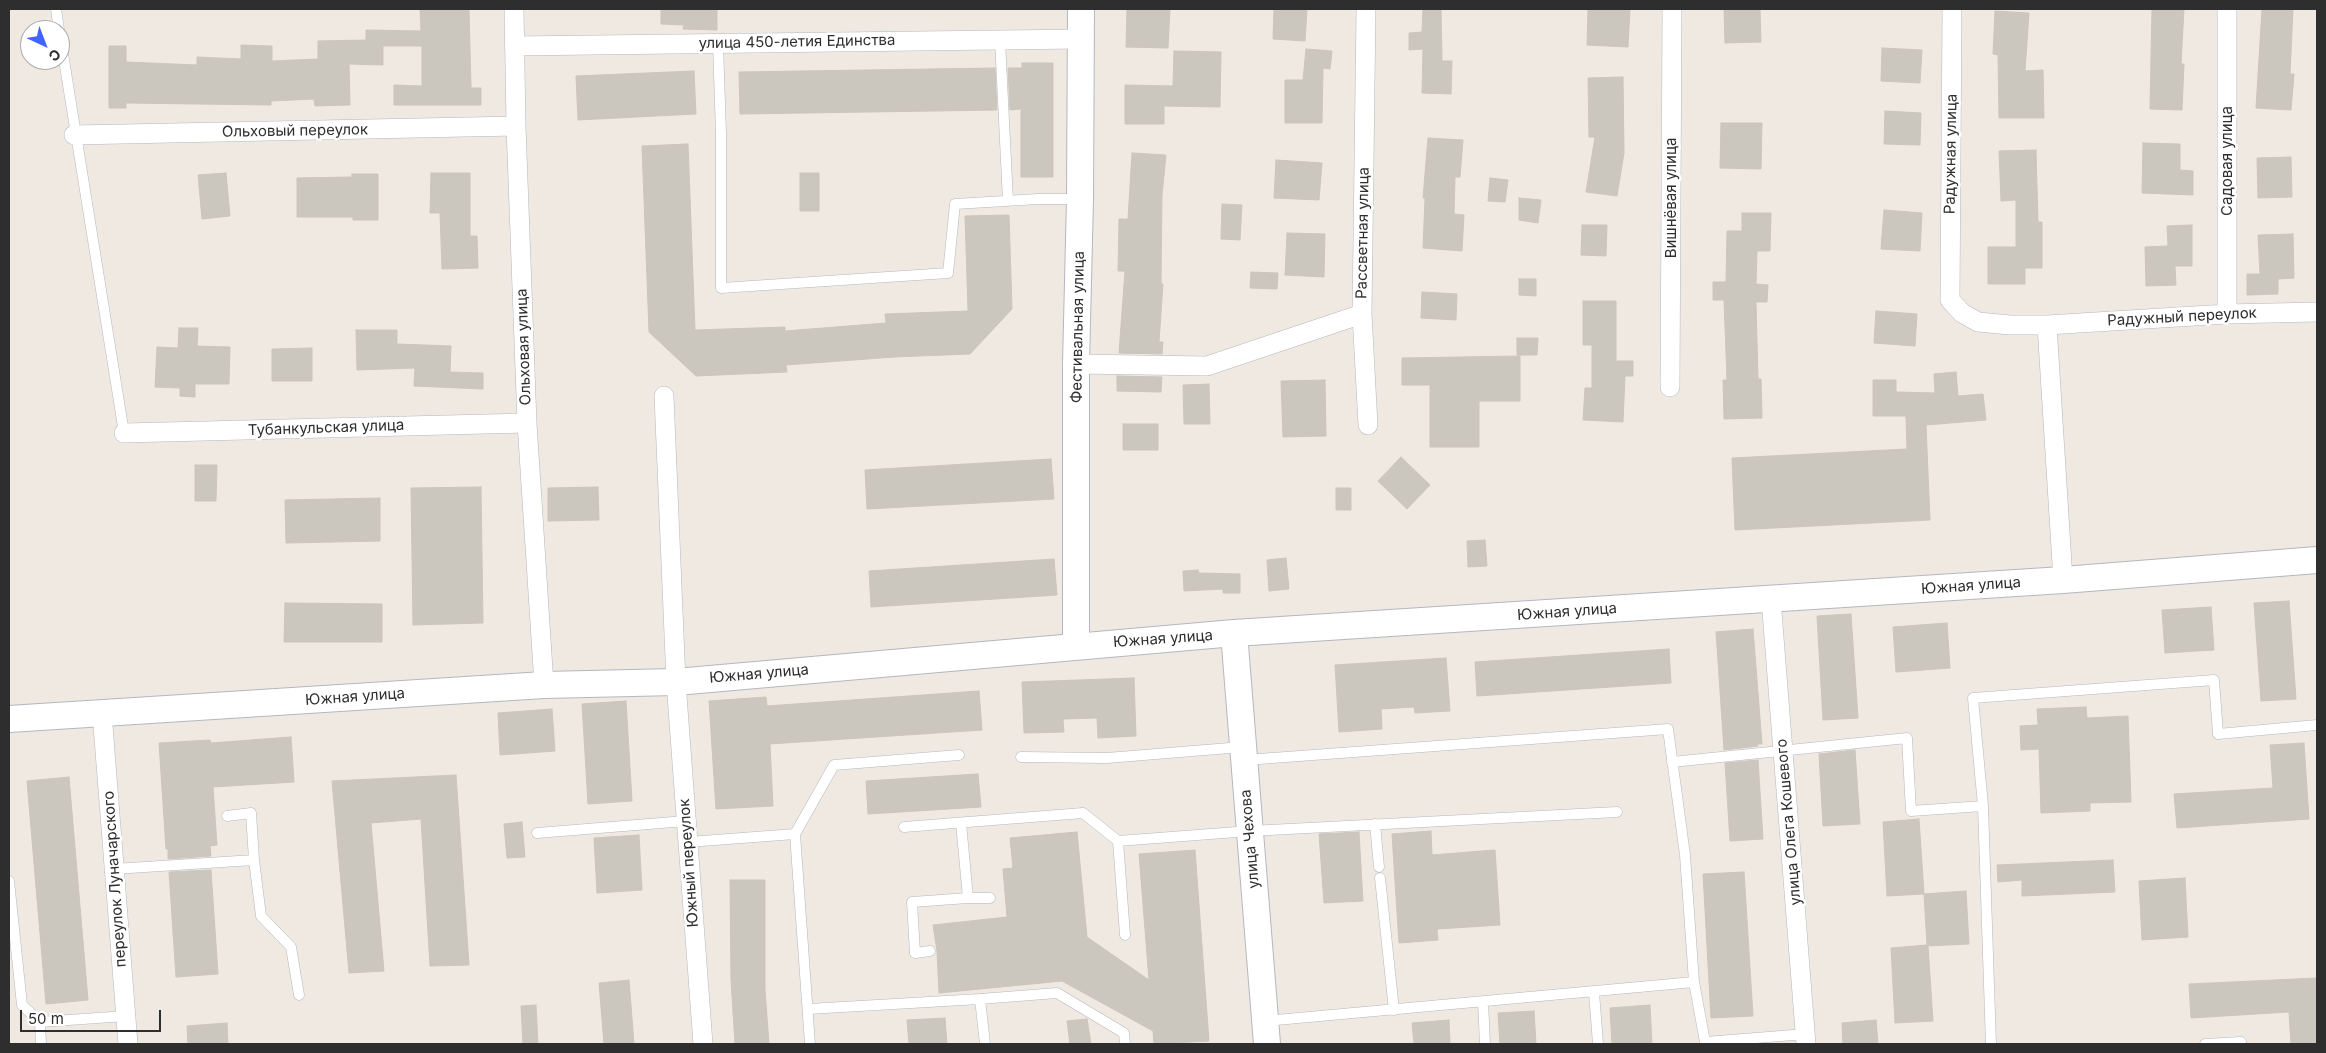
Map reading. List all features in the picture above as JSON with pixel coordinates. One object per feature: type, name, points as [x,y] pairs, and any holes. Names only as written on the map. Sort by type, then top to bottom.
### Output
[{"type":"street","name":"Ольховая улица","points":[[514,9],[516,126],[527,423],[544,685]]},
{"type":"street","name":"Фестивальная улица","points":[[1076,646],[1076,364],[1080,199],[1081,9]]},
{"type":"street","name":"Рассветная улица","points":[[1076,364],[1207,366],[1362,314],[1366,9]]},
{"type":"street","name":"Вишнёвая улица","points":[[1670,387],[1672,9]]},
{"type":"street","name":"Радужная улица","points":[[1950,300],[1952,9]]},
{"type":"street","name":"Садовая улица","points":[[2227,9],[2227,314]]},
{"type":"street","name":"улица 450-летия Единства","points":[[514,46],[1080,39]]},
{"type":"street","name":"Ольховый переулок","points":[[74,135],[516,126]]},
{"type":"street","name":"Радужный переулок","points":[[1950,300],[1962,313],[1978,322],[2047,325],[2227,314],[2317,312]]},
{"type":"street","points":[[1362,314],[1368,425]]},
{"type":"street","points":[[2047,325],[2063,580]]},
{"type":"street","name":"Южный переулок","points":[[664,396],[676,682],[703,1044]]},
{"type":"street","name":"Тубанкульская улица","points":[[124,434],[527,423]]},
{"type":"street","name":"Южная улица","points":[[9,719],[544,685],[676,682],[1076,646],[1234,634],[2063,580],[2317,560]]},
{"type":"street","name":"улица Олега Кошевого","points":[[1771,599],[1806,1039]]},
{"type":"street","name":"улица Чехова","points":[[1234,634],[1266,1033]]},
{"type":"street","name":"переулок Луначарского","points":[[102,713],[128,1044]]},
{"type":"lane","points":[[1000,40],[1008,201]]},
{"type":"lane","points":[[718,43],[721,134],[721,288],[948,273],[956,204],[1080,199]]},
{"type":"lane","points":[[65,70],[124,434]]},
{"type":"lane","points":[[1991,1044],[1983,806],[1973,698],[2214,680],[2218,734],[2317,725]]},
{"type":"lane","points":[[1021,758],[1107,758],[1243,753],[1668,729],[1685,855],[1694,982],[1705,1042],[1806,1039]]},
{"type":"lane","points":[[1672,762],[1783,749],[1907,738],[1911,811],[1983,806]]},
{"type":"lane","points":[[810,1044],[795,834],[834,765],[959,755]]},
{"type":"lane","points":[[904,828],[1083,813],[1118,841],[1250,831],[1617,812]]},
{"type":"lane","points":[[227,816],[251,813],[254,860],[261,916],[291,947],[299,994]]},
{"type":"lane","points":[[537,834],[686,821]]},
{"type":"lane","points":[[961,823],[968,898]]},
{"type":"lane","points":[[1375,824],[1379,867]]},
{"type":"lane","points":[[688,842],[795,834]]},
{"type":"lane","points":[[1118,841],[1125,935]]},
{"type":"lane","points":[[114,869],[254,860]]},
{"type":"lane","points":[[1380,878],[1394,1010]]},
{"type":"lane","points":[[9,881],[22,1005],[40,1022],[41,1044]]},
{"type":"lane","points":[[930,951],[915,954],[912,902],[990,898]]},
{"type":"lane","points":[[1266,1033],[1394,1010],[1694,982]]},
{"type":"lane","points":[[808,1009],[980,999],[1057,992],[1124,1033],[1125,1044]]},
{"type":"lane","points":[[1594,992],[1598,1044]]},
{"type":"lane","points":[[980,999],[985,1044]]},
{"type":"lane","points":[[1482,1002],[1485,1044]]},
{"type":"lane","points":[[40,1022],[126,1016]]},
{"type":"lane","points":[[2205,1044],[2241,1042],[2241,1044]]},
{"type":"building","points":[[420,9],[469,9],[471,88],[481,88],[481,105],[394,105],[394,85],[422,86],[422,46],[383,46],[383,65],[349,64],[350,105],[315,106],[314,99],[271,101],[271,105],[126,103],[126,108],[109,108],[109,46],[126,46],[126,62],[197,65],[197,57],[241,59],[241,45],[272,46],[272,61],[318,59],[318,41],[366,40],[366,30],[421,31]]},
{"type":"building","points":[[661,9],[717,9],[717,30],[683,29],[684,25],[661,24]]},
{"type":"building","points":[[1127,9],[1170,9],[1168,48],[1126,47]]},
{"type":"building","points":[[1274,9],[1307,9],[1305,41],[1273,39]]},
{"type":"building","points":[[1423,9],[1441,9],[1442,61],[1452,61],[1451,94],[1422,93],[1423,49],[1409,50],[1409,33],[1422,32]]},
{"type":"building","points":[[1588,9],[1630,9],[1628,47],[1587,45]]},
{"type":"building","points":[[1724,9],[1760,9],[1761,42],[1725,43]]},
{"type":"building","points":[[2152,9],[2184,9],[2181,64],[2184,64],[2182,110],[2150,109]]},
{"type":"building","points":[[2262,9],[2293,9],[2290,74],[2294,74],[2291,110],[2256,108]]},
{"type":"building","points":[[1995,11],[2029,13],[2025,71],[2043,70],[2044,118],[1999,118],[1998,55],[1993,54]]},
{"type":"building","points":[[1882,48],[1922,50],[1920,83],[1881,81]]},
{"type":"building","points":[[1306,49],[1332,51],[1330,69],[1323,68],[1322,123],[1285,123],[1285,80],[1303,80]]},
{"type":"building","points":[[1174,51],[1221,52],[1220,107],[1164,106],[1164,124],[1125,124],[1125,85],[1173,86]]},
{"type":"building","points":[[1022,63],[1053,63],[1053,177],[1021,177],[1021,109],[1010,110],[1008,68],[1022,68]]},
{"type":"building","points":[[995,68],[997,110],[740,114],[739,72]]},
{"type":"building","points":[[694,71],[696,114],[578,120],[576,76]]},
{"type":"building","points":[[1623,77],[1624,153],[1617,196],[1586,192],[1595,137],[1589,137],[1588,78]]},
{"type":"building","points":[[1885,111],[1921,113],[1920,145],[1884,144]]},
{"type":"building","points":[[1721,123],[1762,123],[1761,169],[1720,168]]},
{"type":"building","points":[[1428,138],[1463,140],[1460,177],[1455,177],[1454,214],[1464,215],[1462,251],[1423,248],[1425,198],[1423,198]]},
{"type":"building","points":[[2143,143],[2180,144],[2180,170],[2193,171],[2193,195],[2142,193]]},
{"type":"building","points":[[688,144],[695,330],[785,327],[785,331],[886,323],[885,314],[968,311],[965,216],[1009,215],[1012,309],[970,354],[894,357],[786,365],[787,372],[696,376],[649,332],[642,146]]},
{"type":"building","points":[[2036,150],[2038,222],[2042,222],[2042,268],[2025,268],[2025,284],[1988,284],[1988,247],[2016,247],[2016,200],[2001,201],[1999,151]]},
{"type":"building","points":[[1132,153],[1166,155],[1162,195],[1161,284],[1163,284],[1159,342],[1163,342],[1162,354],[1119,353],[1125,271],[1118,271],[1119,219],[1128,219]]},
{"type":"building","points":[[2291,157],[2292,197],[2258,198],[2257,158]]},
{"type":"building","points":[[1276,160],[1322,163],[1319,200],[1274,198]]},
{"type":"building","points":[[226,173],[230,216],[202,219],[198,175]]},
{"type":"building","points":[[431,173],[470,173],[470,236],[477,236],[478,268],[442,269],[440,213],[430,213]]},
{"type":"building","points":[[800,173],[819,173],[819,211],[800,211]]},
{"type":"building","points":[[352,174],[378,174],[378,220],[353,220],[353,217],[297,217],[297,178],[352,177]]},
{"type":"building","points":[[1490,178],[1508,180],[1505,202],[1488,201]]},
{"type":"building","points":[[1519,198],[1541,200],[1538,223],[1519,220]]},
{"type":"building","points":[[1222,204],[1242,205],[1240,240],[1221,239]]},
{"type":"building","points":[[1884,210],[1922,213],[1920,251],[1881,249]]},
{"type":"building","points":[[1742,213],[1771,213],[1770,251],[1757,251],[1756,284],[1768,285],[1767,302],[1756,302],[1758,379],[1761,379],[1762,418],[1724,419],[1723,380],[1727,380],[1724,300],[1713,300],[1713,282],[1726,282],[1727,231],[1742,231]]},
{"type":"building","points":[[1582,225],[1607,225],[1606,256],[1581,255]]},
{"type":"building","points":[[2192,225],[2192,266],[2175,266],[2176,285],[2146,286],[2145,247],[2168,246],[2167,226]]},
{"type":"building","points":[[1287,233],[1325,234],[1324,277],[1285,275]]},
{"type":"building","points":[[2293,234],[2294,278],[2278,279],[2278,294],[2247,295],[2247,274],[2260,274],[2258,235]]},
{"type":"building","points":[[1251,272],[1278,273],[1277,289],[1250,288]]},
{"type":"building","points":[[1519,279],[1536,279],[1536,296],[1519,295]]},
{"type":"building","points":[[1422,292],[1457,294],[1456,320],[1421,318]]},
{"type":"building","points":[[1583,301],[1616,301],[1616,361],[1633,361],[1633,376],[1625,376],[1623,422],[1583,420],[1585,388],[1592,388],[1592,345],[1583,345]]},
{"type":"building","points":[[1876,311],[1917,314],[1915,346],[1874,343]]},
{"type":"building","points":[[179,328],[198,328],[197,346],[230,347],[229,384],[195,384],[195,397],[180,396],[180,388],[155,387],[157,347],[178,348]]},
{"type":"building","points":[[356,330],[397,330],[397,344],[451,346],[450,372],[483,373],[483,389],[414,386],[415,368],[357,370]]},
{"type":"building","points":[[1517,338],[1538,338],[1537,355],[1517,355]]},
{"type":"building","points":[[312,348],[312,381],[272,381],[272,349]]},
{"type":"building","points":[[1520,356],[1520,401],[1479,401],[1479,447],[1430,447],[1430,385],[1402,385],[1402,358]]},
{"type":"building","points":[[1956,372],[1958,396],[1983,394],[1986,420],[1926,425],[1930,520],[1735,530],[1732,458],[1907,449],[1906,416],[1873,416],[1873,380],[1896,380],[1896,392],[1935,393],[1934,374]]},
{"type":"building","points":[[1117,376],[1162,377],[1161,392],[1117,391]]},
{"type":"building","points":[[1325,380],[1326,436],[1283,437],[1281,381]]},
{"type":"building","points":[[1209,384],[1210,424],[1184,424],[1183,385]]},
{"type":"building","points":[[1123,424],[1158,424],[1158,450],[1123,450]]},
{"type":"building","points":[[1401,457],[1430,485],[1407,509],[1378,481]]},
{"type":"building","points":[[1051,459],[1054,499],[867,509],[865,470]]},
{"type":"building","points":[[195,465],[217,465],[216,501],[195,501]]},
{"type":"building","points":[[481,487],[483,623],[413,625],[411,488]]},
{"type":"building","points":[[598,487],[599,520],[548,521],[548,488]]},
{"type":"building","points":[[1336,488],[1351,488],[1351,510],[1336,510]]},
{"type":"building","points":[[380,498],[380,541],[286,543],[285,500]]},
{"type":"building","points":[[1485,540],[1487,566],[1468,567],[1467,541]]},
{"type":"building","points":[[1286,558],[1289,589],[1269,591],[1267,560]]},
{"type":"building","points":[[1054,559],[1057,595],[871,607],[869,571]]},
{"type":"building","points":[[1198,570],[1199,573],[1240,574],[1240,593],[1223,593],[1223,589],[1184,591],[1183,571]]},
{"type":"building","points":[[2289,601],[2296,699],[2261,701],[2254,603]]},
{"type":"building","points":[[285,603],[382,604],[382,642],[284,642]]},
{"type":"building","points":[[2211,607],[2214,650],[2165,653],[2162,610]]},
{"type":"building","points":[[1851,614],[1858,718],[1823,720],[1817,616]]},
{"type":"building","points":[[1947,623],[1950,668],[1896,672],[1893,627]]},
{"type":"building","points":[[1753,629],[1762,744],[1724,750],[1716,632]]},
{"type":"building","points":[[1669,649],[1671,683],[1477,696],[1475,662]]},
{"type":"building","points":[[1446,658],[1450,711],[1415,713],[1414,707],[1381,709],[1382,729],[1339,732],[1335,665]]},
{"type":"building","points":[[1134,678],[1136,736],[1098,738],[1097,718],[1063,719],[1064,732],[1024,733],[1022,682]]},
{"type":"building","points":[[979,691],[982,730],[770,744],[773,806],[716,809],[709,701],[766,697],[767,706]]},
{"type":"building","points":[[626,701],[632,801],[588,804],[582,704]]},
{"type":"building","points":[[2086,707],[2087,718],[2128,716],[2131,802],[2090,803],[2090,811],[2041,813],[2039,749],[2021,750],[2020,726],[2038,725],[2037,709]]},
{"type":"building","points":[[552,709],[555,751],[500,755],[498,713]]},
{"type":"building","points":[[291,737],[294,782],[213,787],[217,845],[210,846],[211,856],[168,859],[159,743],[210,740],[211,743]]},
{"type":"building","points":[[2304,743],[2309,819],[2177,828],[2174,794],[2273,788],[2270,745]]},
{"type":"building","points":[[1855,750],[1860,824],[1823,826],[1819,754]]},
{"type":"building","points":[[1758,760],[1763,839],[1730,841],[1725,763]]},
{"type":"building","points":[[978,774],[981,807],[868,814],[866,781]]},
{"type":"building","points":[[456,775],[469,965],[430,966],[421,819],[371,823],[384,971],[349,973],[332,781]]},
{"type":"building","points":[[69,777],[88,1000],[46,1004],[27,781]]},
{"type":"building","points":[[1919,819],[1924,894],[1887,896],[1883,822]]},
{"type":"building","points":[[522,822],[525,857],[507,858],[504,824]]},
{"type":"building","points":[[1431,831],[1432,855],[1495,850],[1500,925],[1437,929],[1438,940],[1399,943],[1392,834]]},
{"type":"building","points":[[1077,832],[1087,937],[1149,980],[1139,854],[1195,850],[1209,1041],[1154,1044],[1153,1031],[1062,981],[939,993],[937,951],[933,925],[1007,917],[1003,869],[1013,868],[1010,838]]},
{"type":"building","points":[[1359,832],[1363,901],[1324,903],[1319,834]]},
{"type":"building","points":[[639,835],[642,890],[597,893],[594,838]]},
{"type":"building","points":[[2113,860],[2115,892],[2022,896],[2022,880],[1998,882],[1997,865]]},
{"type":"building","points":[[211,870],[218,974],[176,977],[169,872]]},
{"type":"building","points":[[1744,872],[1753,1016],[1711,1018],[1703,874]]},
{"type":"building","points":[[2185,878],[2188,937],[2142,940],[2139,881]]},
{"type":"building","points":[[730,880],[765,880],[765,990],[769,1044],[735,1044],[731,980]]},
{"type":"building","points":[[1966,891],[1969,944],[1928,946],[1933,1021],[1895,1023],[1891,948],[1927,945],[1924,894]]},
{"type":"building","points":[[2317,978],[2317,1044],[2291,1044],[2289,1012],[2191,1018],[2189,984]]},
{"type":"building","points":[[629,980],[634,1044],[604,1044],[599,983]]},
{"type":"building","points":[[536,1005],[538,1044],[523,1044],[521,1006]]},
{"type":"building","points":[[1650,1005],[1652,1044],[1612,1044],[1610,1008]]},
{"type":"building","points":[[1534,1011],[1536,1044],[1500,1044],[1498,1013]]},
{"type":"building","points":[[945,1018],[947,1044],[909,1044],[907,1020]]},
{"type":"building","points":[[1087,1019],[1091,1044],[1070,1044],[1067,1021]]},
{"type":"building","points":[[1449,1020],[1450,1044],[1414,1044],[1412,1023]]},
{"type":"building","points":[[1876,1020],[1878,1044],[1843,1044],[1842,1023]]},
{"type":"building","points":[[227,1023],[228,1044],[188,1044],[187,1026]]}]
